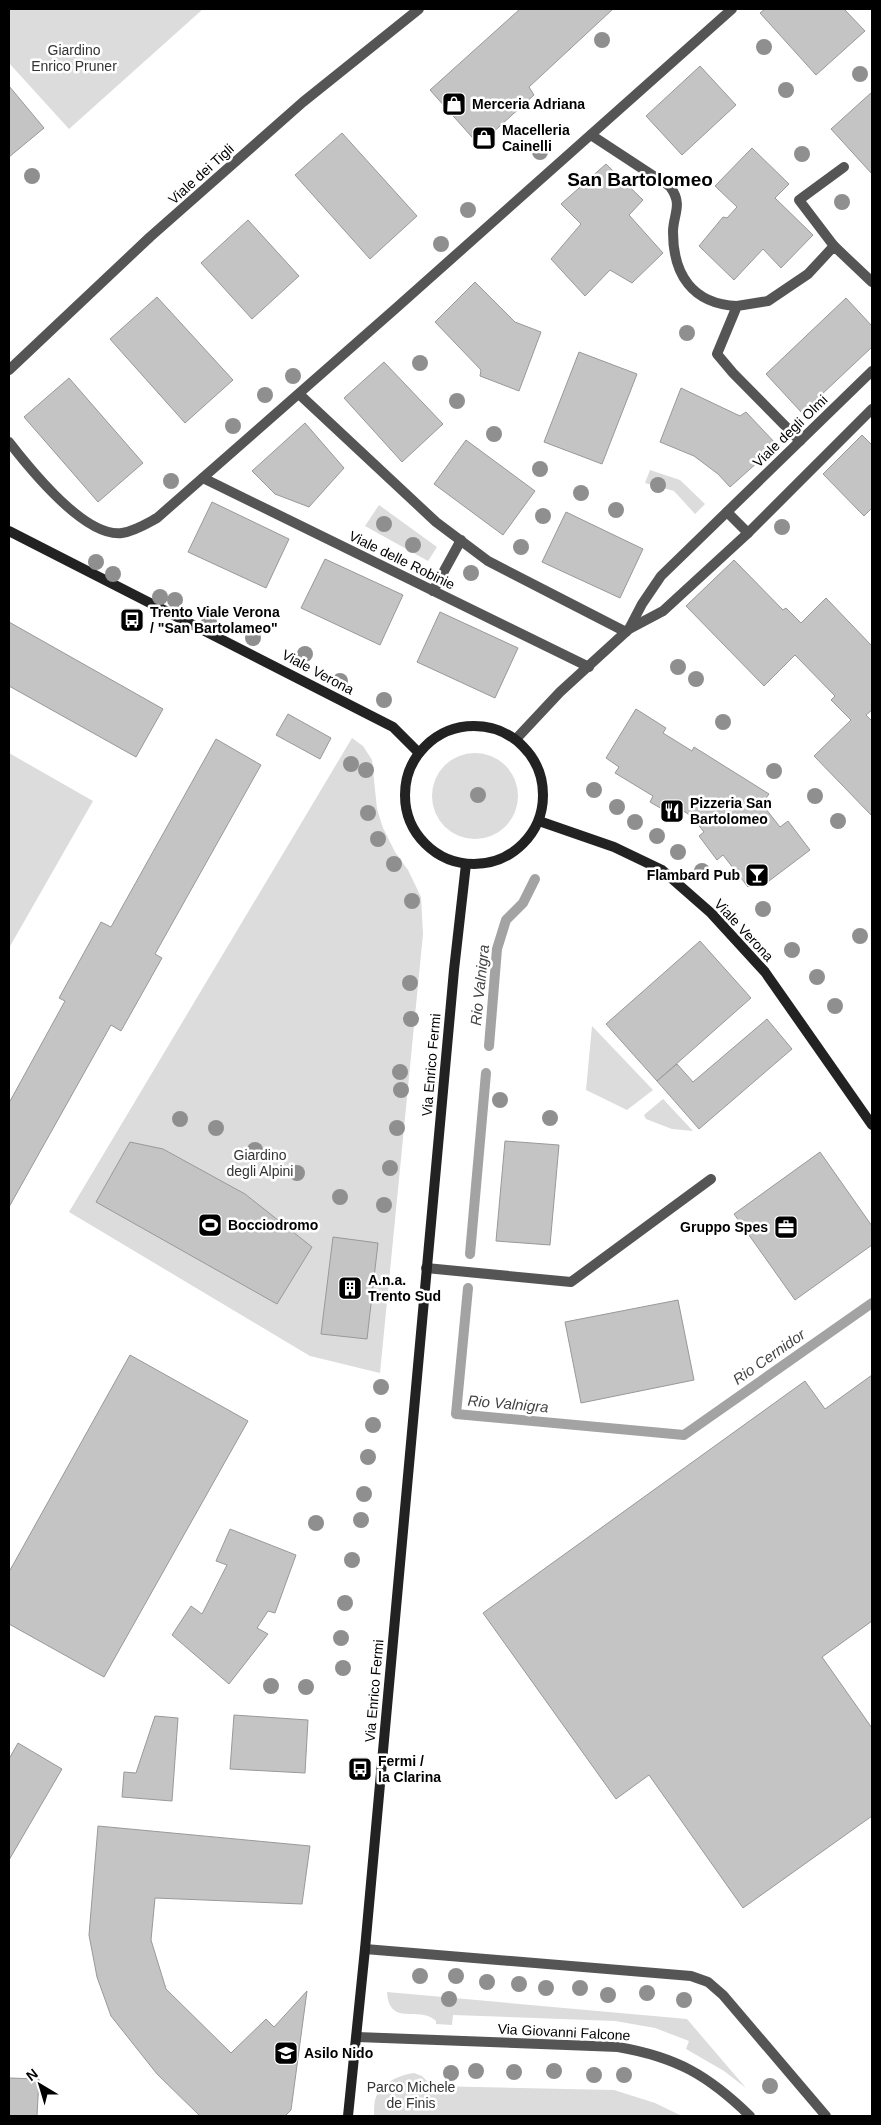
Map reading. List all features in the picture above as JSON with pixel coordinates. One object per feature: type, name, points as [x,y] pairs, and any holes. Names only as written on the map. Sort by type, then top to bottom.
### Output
[{"type":"main road","name":"Viale Verona","points":[[9,531],[393,726],[419,753]]},
{"type":"main road","points":[[476,725],[498,729],[516,739],[530,752],[539,768],[544,786],[544,804],[539,821],[531,836],[507,857],[492,863],[476,865],[456,863],[438,855],[423,843],[412,827],[406,808],[405,789],[409,769],[419,753],[435,738],[455,728],[476,725]]},
{"type":"main road","name":"Viale Verona","points":[[539,821],[614,847],[662,870],[711,913],[765,972],[872,1125]]},
{"type":"main road","name":"Via Enrico Fermi","points":[[348,2116],[357,2037],[454,970],[466,864]]},
{"type":"street","name":"Viale dei Tigli","points":[[9,370],[150,237],[303,102],[419,9]]},
{"type":"street","points":[[9,442],[55,495],[74,513],[98,528],[113,533],[122,533],[137,529],[158,518],[732,9]]},
{"type":"street","points":[[592,135],[670,187],[678,205],[672,230],[675,260],[683,280],[700,295],[722,306],[737,306],[768,301],[808,274],[834,246]]},
{"type":"street","points":[[844,167],[799,200],[834,246],[872,282]]},
{"type":"street","points":[[737,306],[717,354],[733,374],[800,441]]},
{"type":"street","name":"Viale degli Olmi","points":[[516,739],[560,692],[627,630],[661,576],[872,371]]},
{"type":"street","points":[[299,394],[436,522],[488,560],[627,630]]},
{"type":"street","name":"Viale degli Olmi","points":[[627,630],[663,611],[748,533],[872,409]]},
{"type":"street","name":"Viale delle Robinie","points":[[202,478],[589,667]]},
{"type":"street","points":[[726,512],[748,533]]},
{"type":"street","points":[[433,591],[461,540]]},
{"type":"street","points":[[426,1268],[571,1282],[711,1179]]},
{"type":"street","points":[[365,1949],[691,1976],[708,1982],[723,1996],[826,2116]]},
{"type":"street","name":"Via Giovanni Falcone","points":[[357,2037],[618,2047],[641,2051],[693,2070],[712,2082],[750,2116]]},
{"type":"green space","name":"Giardino Enrico Pruner","points":[[9,9],[203,9],[69,129],[9,63]]},
{"type":"green space","points":[[650,470],[680,480],[705,504],[695,514],[674,491],[645,483]]},
{"type":"green space","points":[[379,505],[437,547],[428,561],[365,526]]},
{"type":"green space","name":"Giardino degli Alpini","points":[[352,738],[363,746],[372,760],[377,809],[383,828],[395,852],[408,870],[421,897],[423,934],[380,1373],[310,1356],[69,1212]]},
{"type":"green space","points":[[9,753],[93,801],[9,948]]},
{"type":"green space","points":[[467,753],[483,753],[492,756],[506,765],[515,779],[518,796],[515,813],[506,827],[492,836],[483,839],[467,839],[451,832],[439,820],[432,804],[432,788],[439,772],[451,760]]},
{"type":"green space","points":[[592,1026],[653,1090],[627,1110],[586,1090]]},
{"type":"green space","points":[[663,1099],[693,1131],[672,1129],[646,1119],[644,1115]]},
{"type":"green space","points":[[387,1992],[687,2019],[746,2088],[724,2071],[686,2049],[689,2041],[655,2028],[615,2021],[453,2015],[452,2025],[436,2024],[436,2021],[430,2017],[399,2013],[389,2003]]},
{"type":"green space","name":"Parco Michele de Finis","points":[[414,2073],[422,2076],[432,2086],[614,2090],[655,2103],[682,2116],[374,2116],[375,2100],[381,2089],[396,2078]]},
{"type":"building","points":[[520,9],[613,9],[529,87],[534,95],[479,145],[430,90]]},
{"type":"building","points":[[765,9],[844,9],[865,31],[816,75],[760,13]]},
{"type":"building","points":[[700,66],[736,105],[682,155],[646,116]]},
{"type":"building","points":[[9,86],[44,128],[9,157]]},
{"type":"building","points":[[872,92],[872,174],[831,129]]},
{"type":"building","points":[[342,133],[417,216],[370,259],[295,175]]},
{"type":"building","points":[[752,148],[789,184],[775,198],[813,235],[781,268],[763,249],[734,280],[699,246],[723,217],[727,218],[737,207],[715,186]]},
{"type":"building","points":[[606,164],[643,200],[629,215],[663,253],[632,283],[610,270],[585,296],[551,259],[581,224],[561,204]]},
{"type":"building","points":[[248,220],[299,276],[252,319],[201,263]]},
{"type":"building","points":[[475,282],[515,322],[541,332],[519,391],[480,376],[481,370],[435,322]]},
{"type":"building","points":[[157,297],[233,380],[185,423],[110,339]]},
{"type":"building","points":[[846,298],[872,326],[872,347],[802,413],[766,374]]},
{"type":"building","points":[[579,352],[637,374],[602,464],[544,442]]},
{"type":"building","points":[[384,362],[443,424],[402,462],[344,398]]},
{"type":"building","points":[[69,378],[143,463],[98,502],[24,417]]},
{"type":"building","points":[[681,388],[740,416],[746,412],[777,445],[730,487],[718,474],[694,456],[660,442]]},
{"type":"building","points":[[305,423],[344,468],[309,507],[275,494],[252,471]]},
{"type":"building","points":[[862,435],[872,445],[872,508],[864,516],[823,474]]},
{"type":"building","points":[[466,440],[535,491],[503,535],[434,484]]},
{"type":"building","points":[[212,502],[289,539],[266,588],[188,552]]},
{"type":"building","points":[[566,512],[643,549],[620,598],[542,562]]},
{"type":"building","points":[[325,559],[403,595],[380,645],[301,608]]},
{"type":"building","points":[[734,560],[783,610],[786,608],[801,623],[826,598],[872,646],[872,710],[866,715],[872,721],[872,816],[814,756],[851,720],[831,700],[835,696],[795,655],[764,686],[686,606]]},
{"type":"building","points":[[440,612],[518,648],[495,698],[417,662]]},
{"type":"building","points":[[9,622],[163,709],[136,757],[9,686]]},
{"type":"building","points":[[636,709],[666,728],[663,733],[692,751],[694,747],[769,794],[762,804],[780,827],[788,821],[810,850],[761,887],[756,881],[748,887],[723,855],[717,860],[699,836],[704,832],[691,816],[679,808],[674,816],[650,802],[653,796],[615,773],[619,767],[606,758]]},
{"type":"building","points":[[288,714],[331,738],[320,759],[276,735]]},
{"type":"building","points":[[216,739],[261,765],[155,954],[162,958],[121,1031],[111,1025],[9,1207],[9,1103],[65,1001],[59,998],[101,922],[111,927]]},
{"type":"building","points":[[700,941],[751,998],[657,1081],[606,1024]]},
{"type":"building","points":[[767,1019],[792,1049],[699,1129],[657,1081],[677,1064],[693,1082]]},
{"type":"building","points":[[505,1141],[559,1145],[550,1245],[496,1241]]},
{"type":"building","name":"Bocciodromo","points":[[130,1142],[163,1149],[245,1194],[312,1247],[277,1304],[96,1202]]},
{"type":"building","points":[[820,1152],[872,1226],[872,1245],[795,1300],[734,1214]]},
{"type":"building","name":"A.n.a. Trento Sud","points":[[333,1237],[378,1243],[367,1339],[321,1334]]},
{"type":"building","points":[[678,1300],[694,1380],[581,1403],[565,1322]]},
{"type":"building","points":[[130,1355],[248,1421],[104,1677],[9,1624],[9,1572]]},
{"type":"building","points":[[872,1375],[872,1621],[822,1657],[872,1728],[872,1816],[743,1908],[649,1775],[616,1799],[483,1613],[805,1381],[825,1409]]},
{"type":"building","points":[[230,1529],[296,1555],[275,1613],[268,1611],[257,1628],[268,1634],[229,1684],[172,1635],[191,1606],[202,1614],[227,1565],[216,1561]]},
{"type":"building","points":[[234,1715],[308,1720],[305,1773],[230,1769]]},
{"type":"building","points":[[155,1716],[178,1718],[172,1801],[122,1797],[124,1772],[136,1773]]},
{"type":"building","points":[[18,1743],[62,1769],[9,1860],[9,1759]]},
{"type":"building","points":[[98,1826],[310,1846],[302,1904],[155,1898],[151,1940],[166,1989],[231,2053],[266,2019],[274,2027],[307,1991],[291,2110],[285,2116],[200,2116],[157,2074],[111,2016],[97,1977],[89,1935]]},
{"type":"building","points":[[9,2078],[39,2079],[37,2116],[9,2116]]},
{"type":"waterway","name":"Rio Valnigra","points":[[489,1046],[497,949],[506,920],[523,903],[535,879]]},
{"type":"waterway","name":"Rio Valnigra","points":[[470,1254],[486,1073]]},
{"type":"waterway","name":"Rio Valnigra","points":[[468,1288],[456,1414],[684,1435],[872,1303]]},
{"type":"place","name":"Merceria Adriana","points":[[454,104]]},
{"type":"place","name":"Macelleria Cainelli","points":[[484,138]]},
{"type":"place","name":"Trento Viale Verona / \"San Bartolameo\"","points":[[132,620]]},
{"type":"place","name":"Pizzeria San Bartolomeo","points":[[672,811]]},
{"type":"place","name":"Flambard Pub","points":[[757,875]]},
{"type":"place","name":"Bocciodromo","points":[[210,1225]]},
{"type":"place","name":"Gruppo Spes","points":[[786,1227]]},
{"type":"place","name":"A.n.a. Trento Sud","points":[[350,1288]]},
{"type":"place","name":"Fermi / la Clarina","points":[[360,1769]]},
{"type":"place","name":"Asilo Nido","points":[[286,2053]]},
{"type":"district","name":"San Bartolomeo","points":[[640,179]]},
{"type":"water label","name":"Rio Cernidor","points":[[769,1357]]}]
